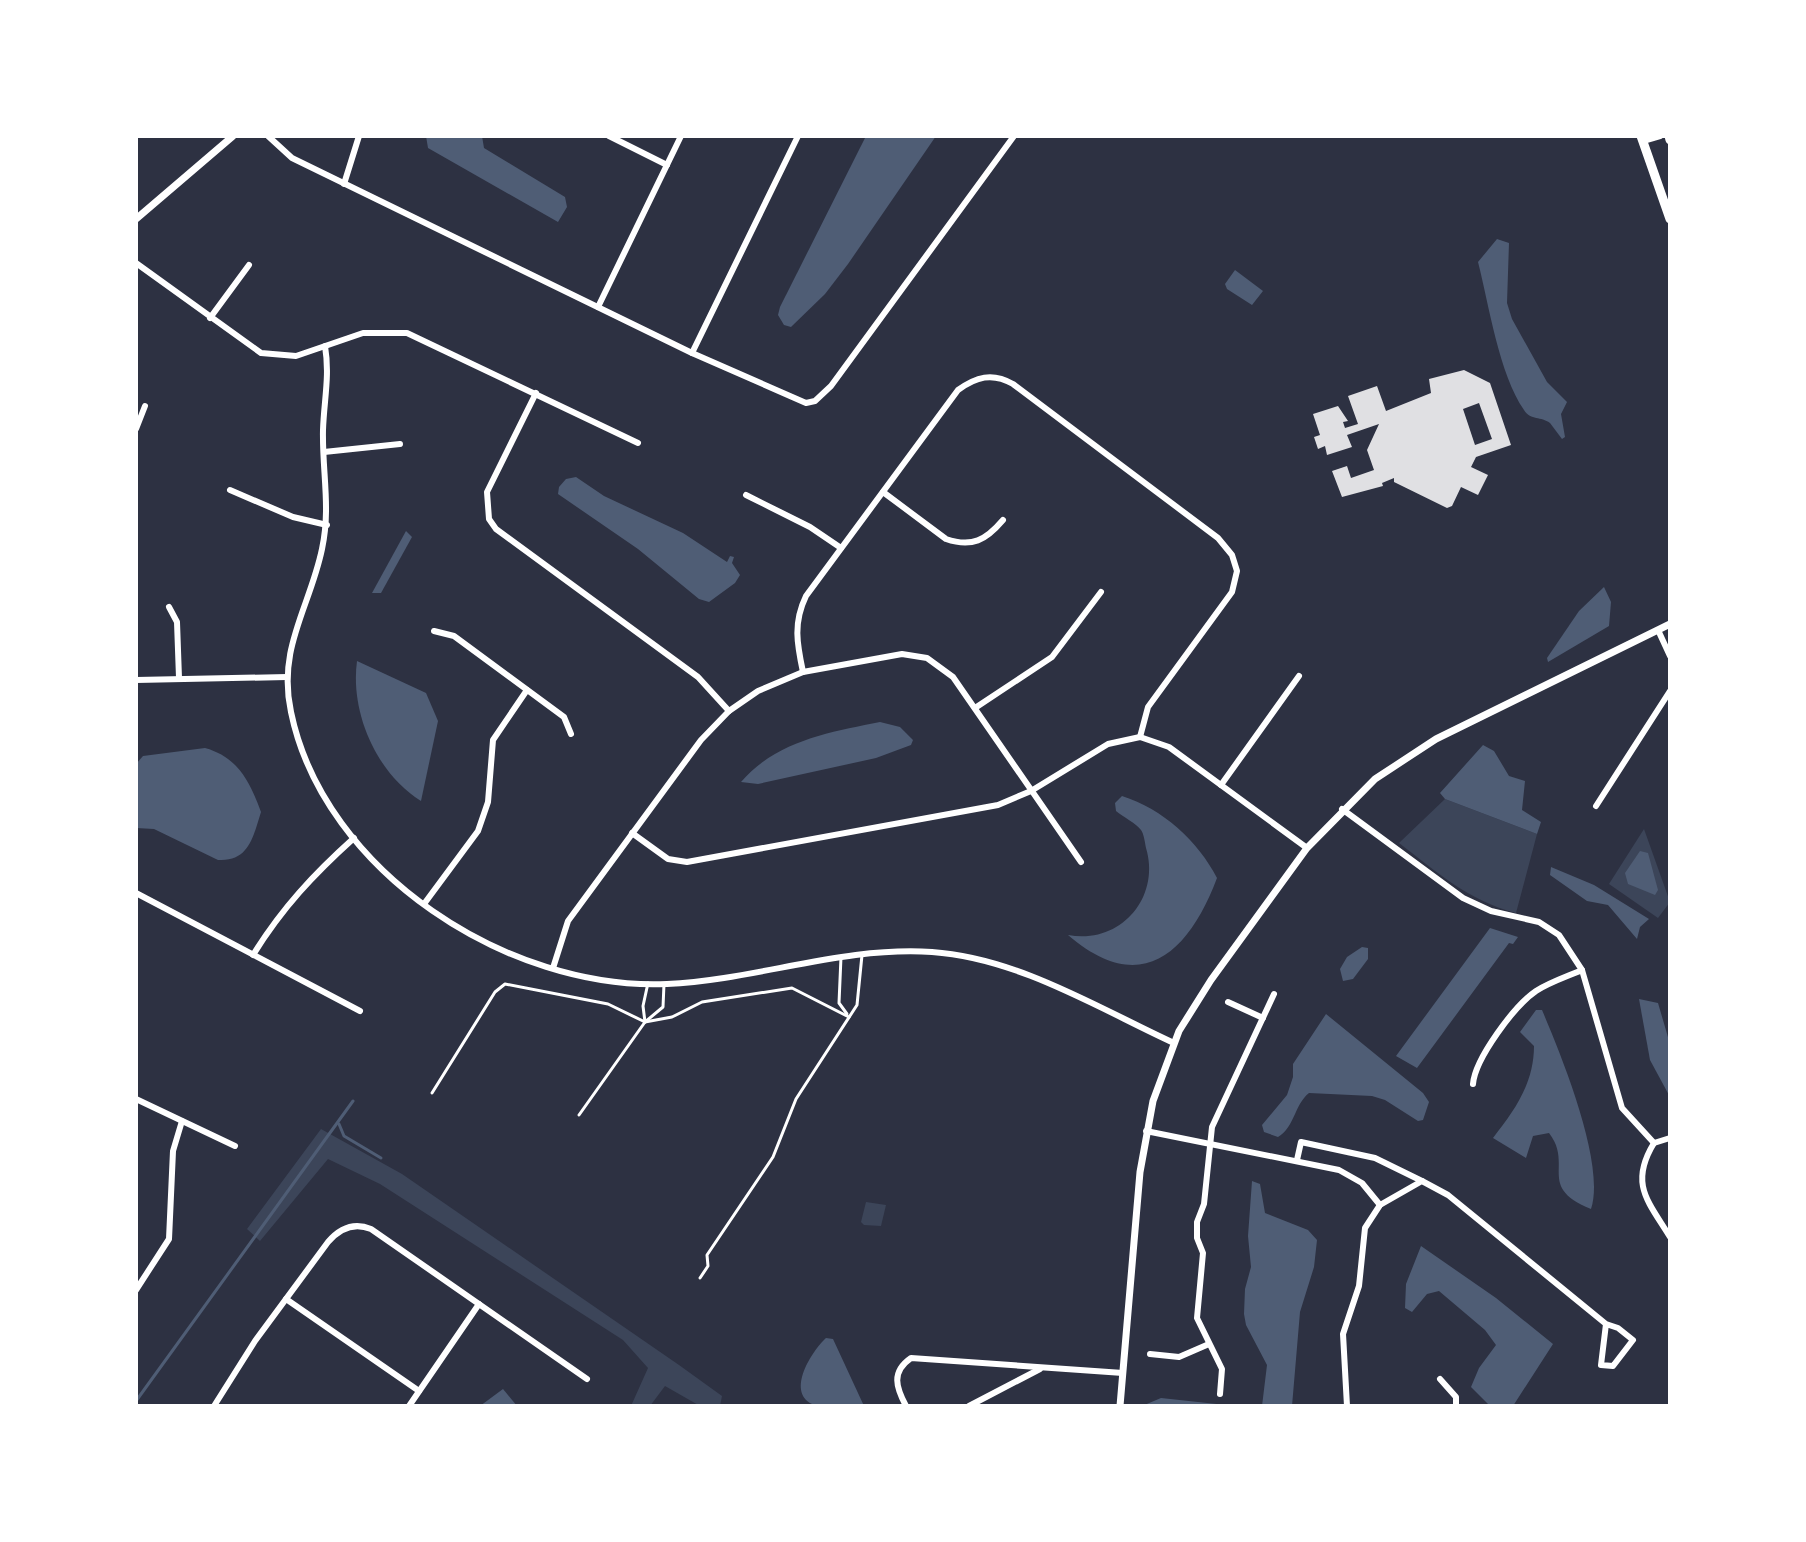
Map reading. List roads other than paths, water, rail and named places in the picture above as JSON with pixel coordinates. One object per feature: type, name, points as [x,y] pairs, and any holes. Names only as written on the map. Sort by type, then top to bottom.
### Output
[{"type":"main road","points":[[1642,139],[1670,219]]},
{"type":"street","points":[[136,219],[233,136]]},
{"type":"street","points":[[268,136],[284,154],[797,402],[815,401],[831,386],[1014,136]]},
{"type":"street","points":[[344,184],[359,136]]},
{"type":"street","points":[[609,136],[667,165]]},
{"type":"street","points":[[598,307],[681,136]]},
{"type":"street","points":[[692,353],[798,136]]},
{"type":"street","points":[[1642,139],[1660,136]]},
{"type":"street","points":[[136,263],[251,348],[271,357],[296,356],[363,333],[407,333],[638,443]]},
{"type":"street","points":[[210,318],[249,265]]},
{"type":"street","points":[[325,346],[329,384],[324,420],[327,525],[322,553],[294,627],[287,677],[295,730],[308,766],[354,838],[383,870],[424,904],[486,944],[553,968],[600,979],[664,984],[841,957],[932,952],[1009,969],[1174,1043]]},
{"type":"street","points":[[803,672],[796,639],[799,611],[841,548],[958,390],[981,377],[994,376],[1013,384],[1203,525],[1232,555],[1237,571],[1232,592],[1148,707],[1140,737]]},
{"type":"street","points":[[536,393],[487,492],[489,519],[496,529],[698,677],[729,711]]},
{"type":"street","points":[[136,429],[145,406]]},
{"type":"street","points":[[324,452],[400,444]]},
{"type":"street","points":[[230,490],[293,517],[327,525]]},
{"type":"street","points":[[883,492],[946,539],[958,543],[983,540],[1003,520]]},
{"type":"street","points":[[746,495],[810,527],[841,548]]},
{"type":"street","points":[[975,708],[1052,657],[1101,592]]},
{"type":"street","points":[[169,607],[177,622],[179,678]]},
{"type":"street","points":[[1120,1406],[1146,1131],[1154,1095],[1174,1043],[1211,980],[1307,848],[1342,809],[1375,779],[1436,739],[1670,624]]},
{"type":"street","points":[[1658,630],[1670,656]]},
{"type":"street","points":[[434,631],[454,636],[564,717],[571,734]]},
{"type":"street","points":[[553,968],[568,921],[701,740],[729,711],[758,691],[803,672],[914,655],[939,665],[953,677],[1081,862]]},
{"type":"street","points":[[1221,785],[1299,676]]},
{"type":"street","points":[[136,680],[287,677]]},
{"type":"street","points":[[424,904],[478,831],[488,802],[493,740],[527,690]]},
{"type":"street","points":[[1596,806],[1670,691]]},
{"type":"street","points":[[632,833],[668,859],[687,862],[998,805],[1031,791],[1108,744],[1140,737],[1169,747],[1307,848]]},
{"type":"street","points":[[1342,809],[1476,906],[1549,927],[1568,944],[1582,970],[1622,1108],[1654,1143]]},
{"type":"street","points":[[253,955],[278,914],[302,885],[354,838]]},
{"type":"street","points":[[136,893],[360,1011]]},
{"type":"street","points":[[1473,1084],[1474,1069],[1521,1004],[1548,984],[1582,970]]},
{"type":"street","points":[[1220,1394],[1222,1369],[1197,1318],[1203,1253],[1197,1238],[1197,1222],[1204,1204],[1212,1127],[1274,994]]},
{"type":"street","points":[[1228,1002],[1263,1018]]},
{"type":"street","points":[[136,1099],[235,1146]]},
{"type":"street","points":[[136,1290],[169,1239],[173,1151],[182,1121]]},
{"type":"street","points":[[1146,1131],[1297,1160],[1352,1177],[1380,1205]]},
{"type":"street","points":[[1670,1138],[1654,1143],[1643,1161],[1641,1187],[1670,1237]]},
{"type":"street","points":[[1297,1160],[1301,1142],[1375,1158],[1448,1195],[1606,1324],[1618,1328],[1633,1340],[1613,1366],[1601,1365],[1606,1324]]},
{"type":"street","points":[[1347,1406],[1343,1334],[1359,1286],[1365,1228],[1380,1205],[1422,1181]]},
{"type":"street","points":[[214,1406],[286,1299],[334,1235],[348,1227],[371,1229],[587,1379]]},
{"type":"street","points":[[136,1271],[145,1278]]},
{"type":"street","points":[[286,1299],[419,1391]]},
{"type":"street","points":[[409,1406],[479,1304]]},
{"type":"street","points":[[1150,1354],[1179,1357],[1209,1344]]},
{"type":"street","points":[[906,1406],[896,1383],[897,1372],[911,1358],[1123,1373]]},
{"type":"street","points":[[969,1406],[1043,1368]]},
{"type":"street","points":[[1440,1379],[1456,1397],[1456,1406]]},
{"type":"lane","points":[[700,1278],[708,1266],[707,1255],[773,1157],[796,1099],[859,998],[862,955]]},
{"type":"lane","points":[[841,957],[839,1003],[849,1017]]},
{"type":"lane","points":[[432,1093],[495,992],[505,984],[516,983],[608,1004],[645,1022],[672,1017],[702,1002],[792,988],[849,1017]]},
{"type":"lane","points":[[645,1022],[643,1006],[648,983]]},
{"type":"lane","points":[[579,1115],[645,1022],[663,1007],[664,984]]},
{"type":"waterway","points":[[136,1401],[353,1101]]},
{"type":"waterway","points":[[339,1124],[344,1136],[381,1158]]}]
